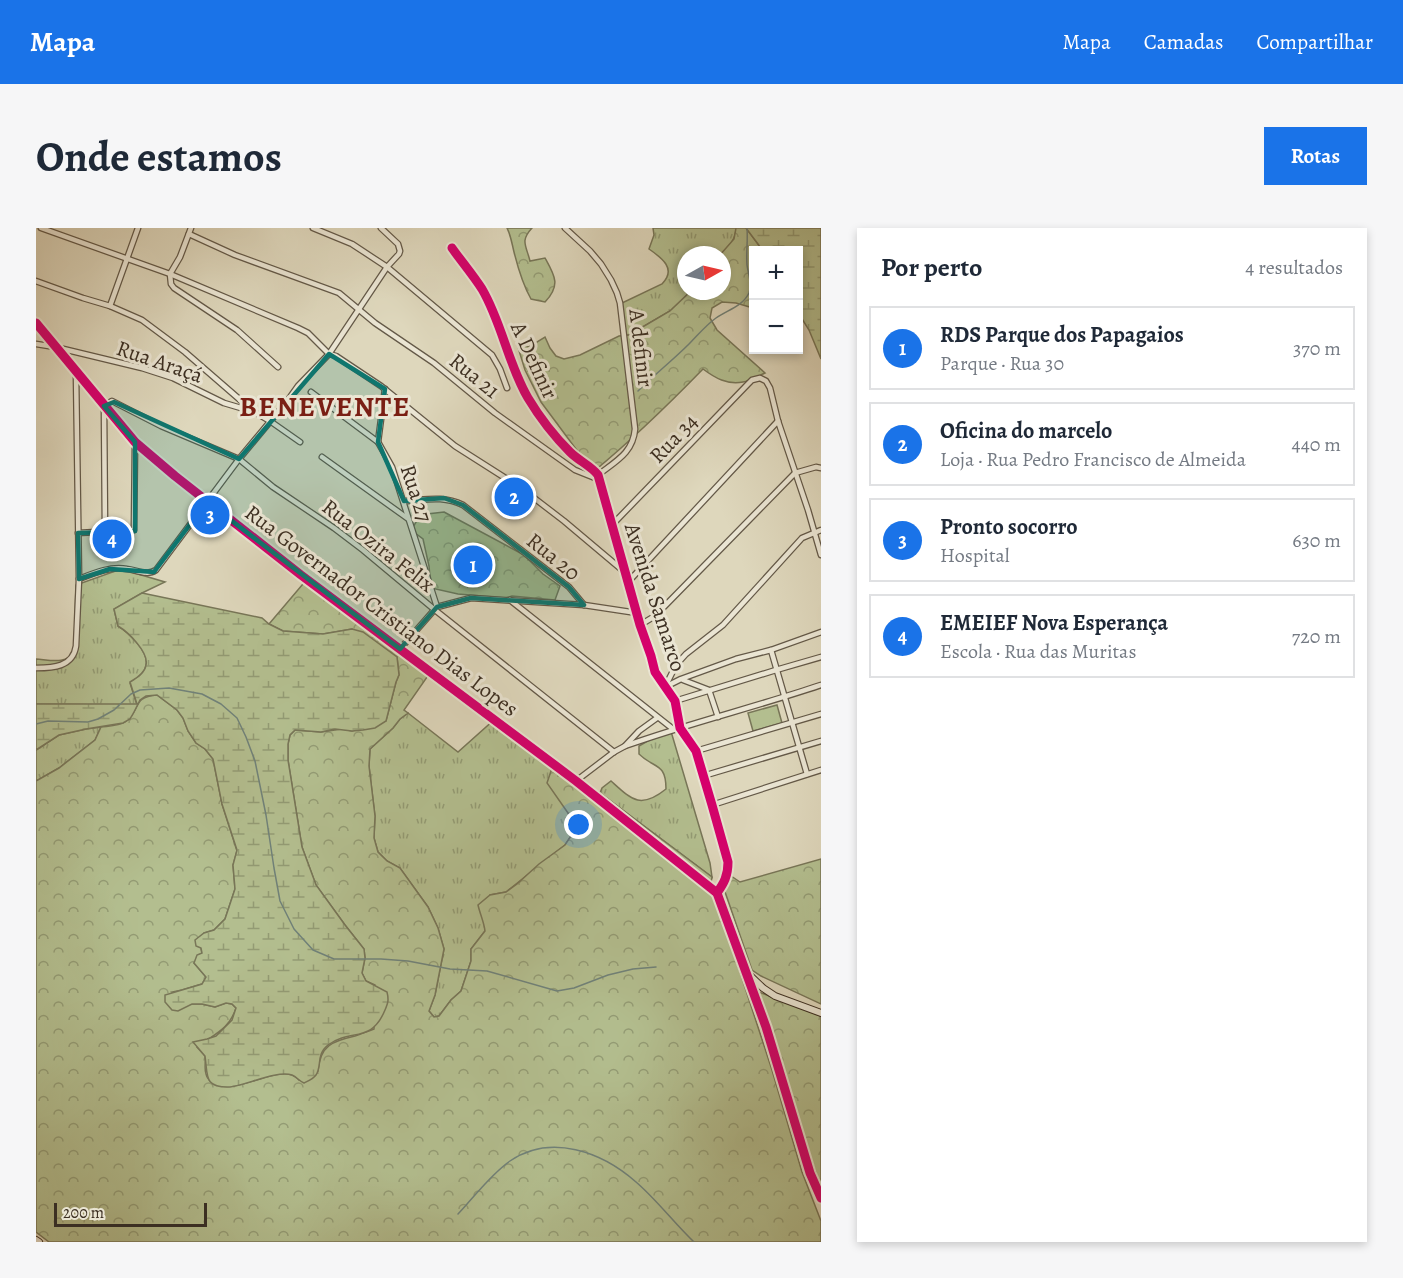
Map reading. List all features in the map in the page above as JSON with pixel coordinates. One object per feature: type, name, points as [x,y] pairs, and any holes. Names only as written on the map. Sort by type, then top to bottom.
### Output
[{"type":"street","points":[[41,228],[170,274],[308,333],[329,354],[336,356],[385,389],[455,446],[521,488],[627,574]]},
{"type":"street","points":[[110,306],[138,228]]},
{"type":"street","points":[[191,228],[180,257],[170,274],[171,284],[237,330],[278,367]]},
{"type":"street","points":[[313,228],[352,244],[387,267],[492,355],[507,388]]},
{"type":"street","points":[[79,579],[110,569],[123,568],[154,572],[239,459],[298,386],[329,354],[387,267],[399,254],[398,244],[381,228]]},
{"type":"street","name":"A definir","points":[[565,228],[601,264],[611,280],[620,303],[635,429],[634,438],[627,452],[598,476]]},
{"type":"street","name":"Rua 21","points":[[189,234],[344,296],[386,331],[434,363],[495,413],[574,470],[595,478],[601,483]]},
{"type":"street","name":"A Definir","points":[[452,248],[482,289],[521,386],[529,399],[557,438],[598,476]]},
{"type":"street","points":[[36,281],[110,306],[142,320],[203,367],[253,411],[300,442]]},
{"type":"street","name":"Rua Governador Cristiano Dias Lopes","points":[[36,323],[135,442],[207,502],[576,781],[717,893]]},
{"type":"street","name":"Rua Araçá","points":[[36,344],[152,371],[173,378],[224,403],[253,411]]},
{"type":"street","points":[[36,668],[56,667],[69,661],[76,646],[79,579],[76,373]]},
{"type":"street","name":"Rua 34","points":[[612,525],[748,384],[756,379],[760,378],[768,384],[778,421]]},
{"type":"street","name":"Rua 27","points":[[385,389],[378,442],[392,467],[404,501],[407,518],[436,609]]},
{"type":"street","points":[[311,392],[378,442]]},
{"type":"street","name":"Rua Ozira Felix","points":[[104,406],[114,402],[161,426],[239,459],[273,487],[356,544],[614,752]]},
{"type":"street","points":[[104,406],[105,532]]},
{"type":"street","points":[[628,580],[778,421],[821,555]]},
{"type":"street","points":[[78,532],[134,530],[135,442]]},
{"type":"street","points":[[322,457],[407,518]]},
{"type":"street","points":[[640,625],[654,616],[795,473],[819,467]]},
{"type":"street","name":"Avenida Samarco","points":[[598,476],[655,672],[675,701],[680,728]]},
{"type":"street","name":"Rua 20","points":[[404,501],[444,498],[463,506],[569,587],[584,605]]},
{"type":"street","points":[[665,687],[680,660],[723,625],[799,541],[821,530]]},
{"type":"street","points":[[400,649],[436,609],[471,598],[584,605],[637,613]]},
{"type":"street","points":[[510,600],[673,729]]},
{"type":"street","points":[[665,687],[736,659],[771,650],[821,632]]},
{"type":"street","points":[[771,650],[807,774]]},
{"type":"street","points":[[675,701],[821,657]]},
{"type":"street","points":[[681,679],[709,690]]},
{"type":"street","points":[[576,781],[625,746],[673,729],[784,698],[821,685]]},
{"type":"street","points":[[709,690],[718,717]]},
{"type":"street","points":[[696,751],[821,714]]},
{"type":"street","points":[[625,746],[639,730],[657,717]]},
{"type":"street","points":[[680,728],[696,751],[728,862],[726,879],[717,893],[766,1027],[810,1173],[821,1198]]},
{"type":"street","points":[[704,776],[821,741]]},
{"type":"street","points":[[712,805],[821,770]]},
{"type":"street","points":[[744,970],[775,996],[821,1013]]},
{"type":"highlighted area","points":[[329,354],[385,389],[378,442],[404,501],[444,498],[463,505],[569,587],[584,605],[471,598],[437,607],[400,649],[207,502],[154,572],[110,569],[79,579],[78,533],[135,531],[135,442],[104,406],[114,402],[239,459]]},
{"type":"green space","points":[[507,228],[532,228],[525,240],[530,261],[545,258],[555,280],[553,290],[545,302],[531,299],[528,294]]},
{"type":"green space","points":[[653,228],[736,228],[729,246],[677,246],[677,300],[682,300],[670,311],[629,335],[622,335],[622,303],[662,284],[668,273],[663,260],[649,249],[654,235]]},
{"type":"green space","points":[[736,228],[746,228],[759,246],[749,246],[749,307],[722,302],[712,308],[710,318],[717,330],[765,373],[737,383],[726,382],[703,369],[650,422],[593,472],[541,402],[525,370],[517,344],[529,347],[545,337],[556,356],[564,359],[580,355],[619,336],[629,335],[670,311],[682,300],[731,300],[731,246],[728,246],[734,239]]},
{"type":"green space","points":[[746,228],[821,228],[821,359],[803,320],[803,246],[759,246]]},
{"type":"green space","points":[[444,512],[524,555],[543,574],[560,586],[555,600],[458,594],[431,588],[423,539],[411,530],[418,519],[423,519],[427,514]]},
{"type":"green space","points":[[121,569],[165,582],[114,609],[118,626],[137,643],[146,660],[144,670],[130,683],[137,705],[36,704],[36,659],[63,660],[74,651],[76,585]]},
{"type":"green space","points":[[308,578],[432,670],[404,710],[408,713],[370,749],[369,766],[375,816],[374,838],[378,852],[387,861],[400,868],[428,907],[438,928],[444,949],[435,995],[429,1011],[434,1017],[439,1016],[461,991],[471,961],[471,949],[485,931],[478,905],[490,895],[506,892],[517,884],[565,845],[571,836],[573,821],[547,783],[555,764],[600,793],[712,877],[711,889],[714,901],[724,923],[772,1070],[802,1172],[821,1221],[821,1242],[49,1242],[36,1232],[36,781],[59,768],[95,740],[101,727],[125,722],[143,698],[157,695],[177,710],[196,743],[213,759],[222,804],[237,851],[233,865],[235,889],[225,919],[214,930],[204,933],[202,954],[194,963],[206,977],[202,984],[172,992],[192,1004],[215,1007],[226,1003],[236,1008],[225,1027],[197,1047],[205,1056],[205,1072],[208,1079],[215,1084],[225,1086],[236,1086],[282,1074],[292,1075],[299,1080],[318,1071],[322,1055],[334,1042],[374,1029],[375,985],[366,981],[362,973],[364,949],[316,885],[302,847],[288,760],[288,744],[290,735],[295,730],[321,732],[342,729],[352,731],[386,721],[399,675],[397,657],[352,629],[323,634],[283,631],[269,624]]},
{"type":"green space","points":[[142,593],[262,618],[283,631],[323,634],[352,629],[363,632],[397,657],[399,675],[386,721],[375,728],[363,730],[335,729],[321,732],[295,730],[290,735],[288,744],[288,760],[302,847],[316,885],[364,949],[362,973],[366,981],[387,992],[388,997],[379,1021],[367,1032],[336,1040],[328,1045],[322,1052],[316,1075],[304,1083],[294,1076],[278,1074],[230,1087],[221,1087],[211,1083],[208,1079],[205,1056],[193,1042],[216,1036],[232,1020],[236,1008],[226,1003],[215,1007],[192,1004],[178,1011],[172,1010],[165,1002],[165,995],[202,984],[206,977],[194,963],[197,955],[202,953],[201,948],[196,946],[195,940],[204,933],[214,930],[225,919],[235,889],[233,865],[237,850],[222,804],[213,759],[196,743],[177,710],[157,695],[146,696],[140,700],[130,719],[123,723],[59,735],[36,750],[36,704],[137,704],[130,682],[142,673],[146,660],[137,643],[118,626],[114,609]]},
{"type":"green space","points":[[777,705],[782,723],[753,731],[748,713]]},
{"type":"green space","points":[[408,713],[458,752],[495,719],[555,764],[568,813],[573,821],[571,836],[565,845],[506,892],[490,895],[484,922],[485,931],[471,949],[471,961],[461,991],[439,1016],[434,1017],[429,1011],[435,995],[444,949],[438,928],[428,907],[400,868],[387,861],[378,852],[374,838],[375,816],[369,766],[370,749]]},
{"type":"green space","points":[[101,727],[95,740],[59,768],[36,781],[36,750],[59,735]]},
{"type":"green space","points":[[670,728],[710,863],[712,877],[600,793],[602,788],[611,781],[636,800],[649,799],[666,789],[664,774],[639,754],[639,746]]},
{"type":"green space","points":[[821,859],[821,1004],[752,970],[723,886],[722,870],[740,882]]},
{"type":"green space","points":[[759,992],[821,1016],[821,1188],[794,1108]]},
{"type":"waterway","points":[[638,391],[709,324],[746,298],[751,286],[747,265],[747,228]]},
{"type":"waterway","points":[[36,724],[48,721],[88,722],[98,719],[114,710],[131,694],[140,690],[169,688],[202,694],[221,704],[237,718],[255,761],[280,901],[294,929],[313,950],[334,959],[408,961],[450,969],[487,971],[557,991],[574,988],[608,975],[633,969],[656,967]]},
{"type":"waterway","points":[[458,1214],[489,1179],[510,1161],[542,1148],[559,1147],[592,1155],[623,1171],[644,1189],[694,1242]]},
{"type":"cycle path","points":[[452,248],[479,284],[489,302],[515,371],[533,405],[564,446],[598,475],[655,672],[675,701],[680,728],[696,751],[712,805],[728,862],[725,879],[717,893]]},
{"type":"cycle path","points":[[36,323],[135,442],[175,476],[301,575],[576,781],[717,893],[766,1027],[810,1173],[821,1198]]},
{"type":"place","name":"Oficina do marcelo","points":[[514,497]]},
{"type":"place","name":"Pronto socorro","points":[[210,515]]},
{"type":"place","name":"EMEIEF Nova Esperança","points":[[112,539]]},
{"type":"place","name":"RDS Parque dos Papagaios","points":[[473,565]]},
{"type":"district","name":"BENEVENTE","points":[[325,406]]}]
